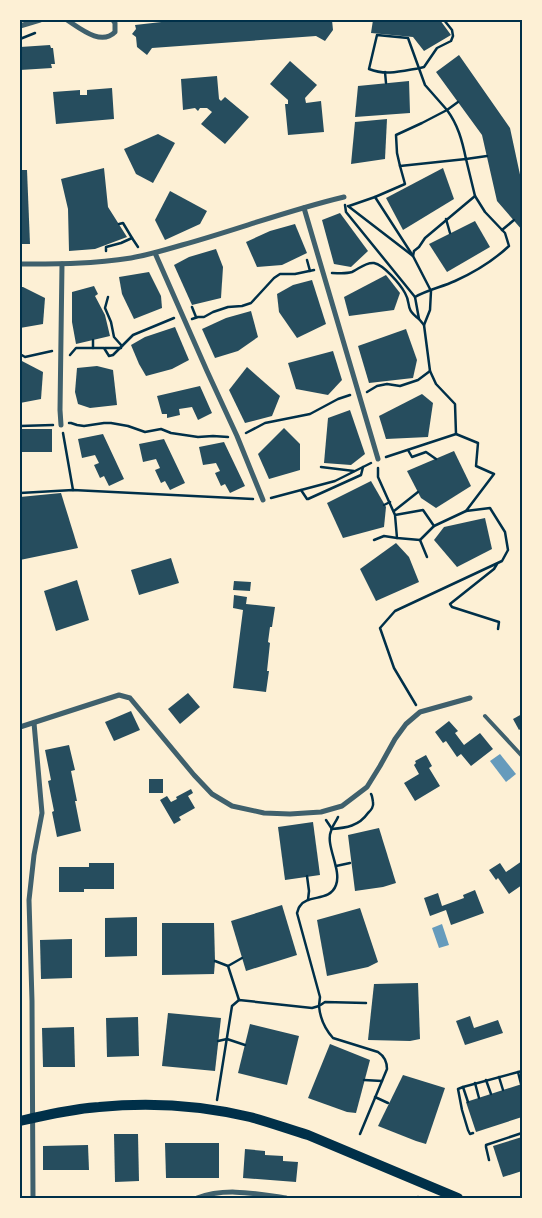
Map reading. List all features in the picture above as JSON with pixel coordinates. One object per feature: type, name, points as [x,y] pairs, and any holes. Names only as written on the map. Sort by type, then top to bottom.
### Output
[{"type":"main road","points":[[20,1121],[59,1112],[145,1104],[216,1110],[250,1117],[308,1135],[458,1198]]},
{"type":"street","points":[[20,26],[40,20]]},
{"type":"street","points":[[67,20],[88,33],[101,38],[110,37],[115,32],[113,20]]},
{"type":"street","points":[[20,264],[62,264],[130,258],[155,253],[344,197]]},
{"type":"street","points":[[304,208],[378,460]]},
{"type":"street","points":[[155,253],[237,436],[263,500]]},
{"type":"street","points":[[62,264],[63,424]]},
{"type":"street","points":[[20,727],[119,695],[130,698],[212,794],[232,806],[264,813],[290,814],[321,812],[342,806],[367,787],[395,739],[406,724],[420,712],[470,698]]},
{"type":"street","points":[[33,1198],[32,1001],[29,900],[34,855],[42,813],[34,723]]},
{"type":"street","points":[[197,1198],[207,1194],[233,1191],[286,1198]]},
{"type":"lane","points":[[484,716],[522,756]]},
{"type":"path","points":[[415,297],[455,281],[495,259],[509,246],[505,233],[485,212],[474,196],[460,132],[454,119],[426,85],[420,68],[408,38],[377,35],[368,69],[377,72],[394,73],[420,68],[424,67],[437,48],[451,41],[453,36],[452,30],[444,20]]},
{"type":"path","points":[[385,72],[386,83]]},
{"type":"path","points":[[349,206],[405,184],[396,153],[396,135],[422,124],[458,102]]},
{"type":"path","points":[[400,166],[487,156]]},
{"type":"path","points":[[413,256],[414,251],[420,247],[425,238],[474,196]]},
{"type":"path","points":[[376,197],[413,256],[431,290],[430,310],[424,325],[430,371],[436,384],[455,404],[456,434]]},
{"type":"path","points":[[413,256],[344,204],[346,212],[415,297],[419,319]]},
{"type":"path","points":[[446,220],[450,233]]},
{"type":"path","points":[[502,230],[514,220]]},
{"type":"path","points":[[119,224],[123,223],[138,247]]},
{"type":"path","points":[[106,252],[106,247],[121,244],[132,238]]},
{"type":"path","points":[[307,260],[310,271]]},
{"type":"path","points":[[326,272],[330,274],[343,274],[354,271],[360,266],[369,263],[376,263],[387,271],[406,294],[411,313],[424,325]]},
{"type":"path","points":[[192,307],[197,317],[204,317],[228,307],[242,306],[251,303],[280,274],[295,274],[318,270]]},
{"type":"path","points":[[108,297],[105,308],[111,322],[114,338],[121,347]]},
{"type":"path","points":[[104,348],[109,356],[113,355],[133,335],[178,317]]},
{"type":"path","points":[[93,340],[93,348]]},
{"type":"path","points":[[64,356],[69,356],[76,348],[121,347]]},
{"type":"path","points":[[20,360],[21,355],[25,357],[55,350]]},
{"type":"path","points":[[364,393],[377,386],[387,384],[400,386],[418,380],[430,371]]},
{"type":"path","points":[[240,436],[265,423],[310,414],[338,399],[355,394]]},
{"type":"path","points":[[20,426],[71,423],[77,426],[84,426],[111,423],[145,432],[161,430],[198,437],[231,438]]},
{"type":"path","points":[[63,424],[73,490]]},
{"type":"path","points":[[20,493],[73,490],[263,500],[335,481],[378,460],[456,434],[478,443],[476,466],[494,474],[466,511]]},
{"type":"path","points":[[408,450],[412,457],[426,452],[436,459]]},
{"type":"path","points":[[301,490],[308,499],[360,475],[363,467]]},
{"type":"path","points":[[321,468],[355,471]]},
{"type":"path","points":[[378,477],[395,513],[397,538]]},
{"type":"path","points":[[395,513],[418,492]]},
{"type":"path","points":[[384,505],[390,502]]},
{"type":"path","points":[[374,540],[384,536],[420,540],[434,526],[466,511],[490,508],[505,532],[508,550],[502,561],[395,611],[380,628],[394,668],[420,712]]},
{"type":"path","points":[[395,513],[423,510],[434,526]]},
{"type":"path","points":[[420,540],[427,557]]},
{"type":"path","points":[[498,563],[494,569],[450,604],[499,622],[498,629]]},
{"type":"path","points":[[332,829],[346,828],[356,824],[366,816],[373,806],[371,794],[367,787]]},
{"type":"path","points":[[342,806],[341,813],[332,829],[330,839],[336,866],[336,885],[324,897],[308,900],[300,905],[297,913],[320,997],[321,1019],[328,1033],[333,1038],[378,1052],[384,1056],[387,1064],[382,1082],[360,1134]]},
{"type":"path","points":[[321,812],[332,829]]},
{"type":"path","points":[[336,866],[350,863]]},
{"type":"path","points":[[307,876],[308,900]]},
{"type":"path","points":[[228,966],[242,958]]},
{"type":"path","points":[[215,961],[228,966]]},
{"type":"path","points":[[228,966],[239,1000]]},
{"type":"path","points":[[216,1110],[232,1006],[239,1000],[312,1008],[325,1002],[366,1003]]},
{"type":"path","points":[[218,1041],[226,1039],[245,1045]]},
{"type":"path","points":[[473,1133],[470,1134],[462,1110],[458,1089],[463,1086],[522,1071]]},
{"type":"path","points":[[518,1072],[521,1084]]},
{"type":"path","points":[[499,1077],[503,1090]]},
{"type":"path","points":[[364,1080],[382,1082]]},
{"type":"path","points":[[486,1080],[490,1094]]},
{"type":"path","points":[[475,1083],[479,1098]]},
{"type":"path","points":[[463,1086],[468,1102]]},
{"type":"path","points":[[376,1097],[388,1103]]},
{"type":"path","points":[[489,1160],[486,1145],[522,1133]]},
{"type":"water","points":[[500,754],[516,774],[506,782],[490,761]]},
{"type":"water","points":[[442,924],[449,945],[439,948],[432,928]]},
{"type":"building","points":[[179,20],[332,20],[333,30],[325,41],[316,36],[152,48],[147,55],[137,47],[136,37],[132,34],[136,29],[135,25]]},
{"type":"building","points":[[373,20],[440,20],[451,35],[424,51],[413,37],[371,33]]},
{"type":"building","points":[[50,45],[53,48],[55,64],[51,64],[52,68],[20,70],[20,47]]},
{"type":"building","points":[[459,55],[510,128],[522,184],[522,230],[497,201],[482,135],[436,72]]},
{"type":"building","points":[[290,61],[317,85],[305,98],[306,103],[321,101],[324,132],[288,135],[285,104],[288,104],[288,100],[270,84]]},
{"type":"building","points":[[217,76],[219,99],[221,101],[225,97],[249,117],[225,144],[201,124],[212,112],[207,108],[200,108],[198,111],[195,108],[183,110],[181,79]]},
{"type":"building","points":[[409,81],[410,113],[355,117],[358,86]]},
{"type":"building","points":[[112,88],[114,119],[56,124],[53,92],[80,90],[80,95],[87,95],[87,90]]},
{"type":"building","points":[[387,119],[385,159],[351,164],[355,122]]},
{"type":"building","points":[[158,134],[175,143],[153,183],[136,174],[124,149]]},
{"type":"building","points":[[104,168],[108,207],[127,237],[95,249],[69,251],[68,209],[61,179]]},
{"type":"building","points":[[443,168],[454,199],[403,230],[386,198]]},
{"type":"building","points":[[20,170],[27,170],[30,244],[20,244]]},
{"type":"building","points":[[170,191],[207,211],[200,224],[165,240],[155,220]]},
{"type":"building","points":[[340,213],[368,251],[351,267],[334,264],[322,220]]},
{"type":"building","points":[[475,221],[490,247],[447,272],[429,244]]},
{"type":"building","points":[[295,224],[307,253],[282,265],[257,267],[246,242],[270,231]]},
{"type":"building","points":[[216,249],[223,267],[221,298],[192,305],[174,265],[189,257]]},
{"type":"building","points":[[149,272],[161,296],[162,308],[134,319],[122,294],[119,277]]},
{"type":"building","points":[[386,275],[400,293],[394,310],[349,316],[344,297]]},
{"type":"building","points":[[312,280],[326,324],[297,338],[279,312],[277,294],[293,285]]},
{"type":"building","points":[[94,286],[98,294],[95,296],[105,315],[110,336],[76,344],[72,322],[72,292]]},
{"type":"building","points":[[20,287],[45,298],[43,324],[20,328]]},
{"type":"building","points":[[251,311],[258,337],[238,351],[215,358],[202,329],[226,318]]},
{"type":"building","points":[[175,327],[189,360],[172,369],[146,376],[131,345],[145,337]]},
{"type":"building","points":[[406,329],[417,360],[413,378],[369,383],[358,346]]},
{"type":"building","points":[[333,351],[342,380],[328,395],[296,389],[288,363]]},
{"type":"building","points":[[20,360],[43,372],[41,399],[20,403]]},
{"type":"building","points":[[97,366],[113,370],[117,405],[90,408],[78,404],[75,392],[77,368]]},
{"type":"building","points":[[247,367],[280,396],[272,416],[245,423],[229,390]]},
{"type":"building","points":[[200,386],[212,413],[198,420],[192,407],[179,409],[180,415],[167,418],[167,414],[162,414],[157,396]]},
{"type":"building","points":[[422,394],[433,403],[428,437],[386,439],[379,416]]},
{"type":"building","points":[[350,410],[365,454],[351,465],[324,463],[328,418]]},
{"type":"building","points":[[284,428],[300,444],[300,470],[269,479],[258,454]]},
{"type":"building","points":[[20,429],[52,429],[52,452],[20,452]]},
{"type":"building","points":[[103,434],[124,479],[109,486],[104,476],[100,478],[94,465],[99,463],[95,455],[82,458],[78,439]]},
{"type":"building","points":[[164,439],[185,483],[170,490],[165,481],[161,483],[155,470],[160,468],[156,459],[143,462],[139,444]]},
{"type":"building","points":[[224,442],[245,486],[230,493],[225,484],[221,486],[215,473],[220,471],[216,463],[203,465],[199,447]]},
{"type":"building","points":[[454,451],[471,486],[436,508],[421,498],[407,471]]},
{"type":"building","points":[[371,481],[386,507],[384,527],[343,538],[327,503]]},
{"type":"building","points":[[61,493],[78,548],[20,560],[20,497]]},
{"type":"building","points":[[485,518],[492,549],[457,567],[434,540],[444,527]]},
{"type":"building","points":[[396,543],[409,557],[419,582],[376,601],[360,569]]},
{"type":"building","points":[[171,558],[179,583],[139,595],[131,570]]},
{"type":"building","points":[[77,580],[89,620],[56,631],[44,591]]},
{"type":"building","points":[[234,581],[251,582],[250,591],[233,590]]},
{"type":"building","points":[[234,595],[247,597],[246,604],[275,607],[268,642],[270,643],[267,671],[269,671],[266,692],[233,688],[243,610],[233,608]]},
{"type":"building","points":[[188,693],[200,707],[180,724],[168,709]]},
{"type":"building","points":[[131,711],[140,730],[114,741],[105,722]]},
{"type":"building","points":[[522,714],[522,728],[519,730],[513,719]]},
{"type":"building","points":[[449,721],[458,731],[455,733],[464,745],[480,733],[493,749],[471,766],[461,754],[457,757],[446,741],[443,743],[435,732]]},
{"type":"building","points":[[69,745],[75,770],[71,771],[81,831],[57,837],[48,781],[51,780],[45,750]]},
{"type":"building","points":[[426,755],[432,766],[429,768],[440,786],[415,801],[404,783],[419,774],[414,765],[415,761]]},
{"type":"building","points":[[149,779],[163,779],[163,793],[149,793]]},
{"type":"building","points":[[191,789],[193,793],[188,796],[195,808],[179,817],[181,820],[174,824],[160,800],[167,796],[171,802]]},
{"type":"building","points":[[313,822],[320,875],[285,880],[278,827]]},
{"type":"building","points":[[379,828],[396,883],[355,891],[348,835]]},
{"type":"building","points":[[522,861],[522,885],[509,894],[498,878],[496,880],[489,870],[500,863],[506,872]]},
{"type":"building","points":[[89,863],[114,863],[114,889],[84,889],[84,892],[59,892],[59,867],[89,867]]},
{"type":"building","points":[[475,890],[484,913],[451,925],[446,910],[430,916],[424,898],[438,893],[442,906],[464,898],[463,895]]},
{"type":"building","points":[[282,905],[297,955],[246,971],[231,921]]},
{"type":"building","points":[[360,908],[378,962],[368,967],[327,976],[317,920]]},
{"type":"building","points":[[137,917],[137,956],[105,957],[105,918]]},
{"type":"building","points":[[162,923],[214,923],[214,974],[162,975]]},
{"type":"building","points":[[72,939],[72,978],[41,979],[40,940]]},
{"type":"building","points":[[418,983],[420,1039],[410,1041],[368,1040],[374,984]]},
{"type":"building","points":[[168,1013],[221,1018],[215,1071],[162,1066]]},
{"type":"building","points":[[470,1016],[474,1028],[498,1020],[503,1033],[465,1045],[456,1021]]},
{"type":"building","points":[[138,1017],[139,1056],[107,1057],[106,1018]]},
{"type":"building","points":[[250,1024],[299,1036],[287,1085],[238,1073]]},
{"type":"building","points":[[74,1027],[75,1067],[43,1067],[42,1028]]},
{"type":"building","points":[[330,1044],[370,1060],[356,1113],[347,1112],[308,1098]]},
{"type":"building","points":[[403,1075],[445,1088],[426,1144],[378,1126]]},
{"type":"building","points":[[522,1084],[522,1117],[476,1132],[466,1102]]},
{"type":"building","points":[[114,1134],[138,1134],[139,1181],[115,1182]]},
{"type":"building","points":[[522,1137],[522,1171],[503,1177],[493,1146]]},
{"type":"building","points":[[165,1143],[219,1143],[219,1178],[166,1178]]},
{"type":"building","points":[[88,1145],[89,1170],[43,1170],[43,1146]]},
{"type":"building","points":[[245,1149],[265,1151],[265,1155],[283,1156],[283,1161],[298,1162],[296,1182],[243,1178]]}]
